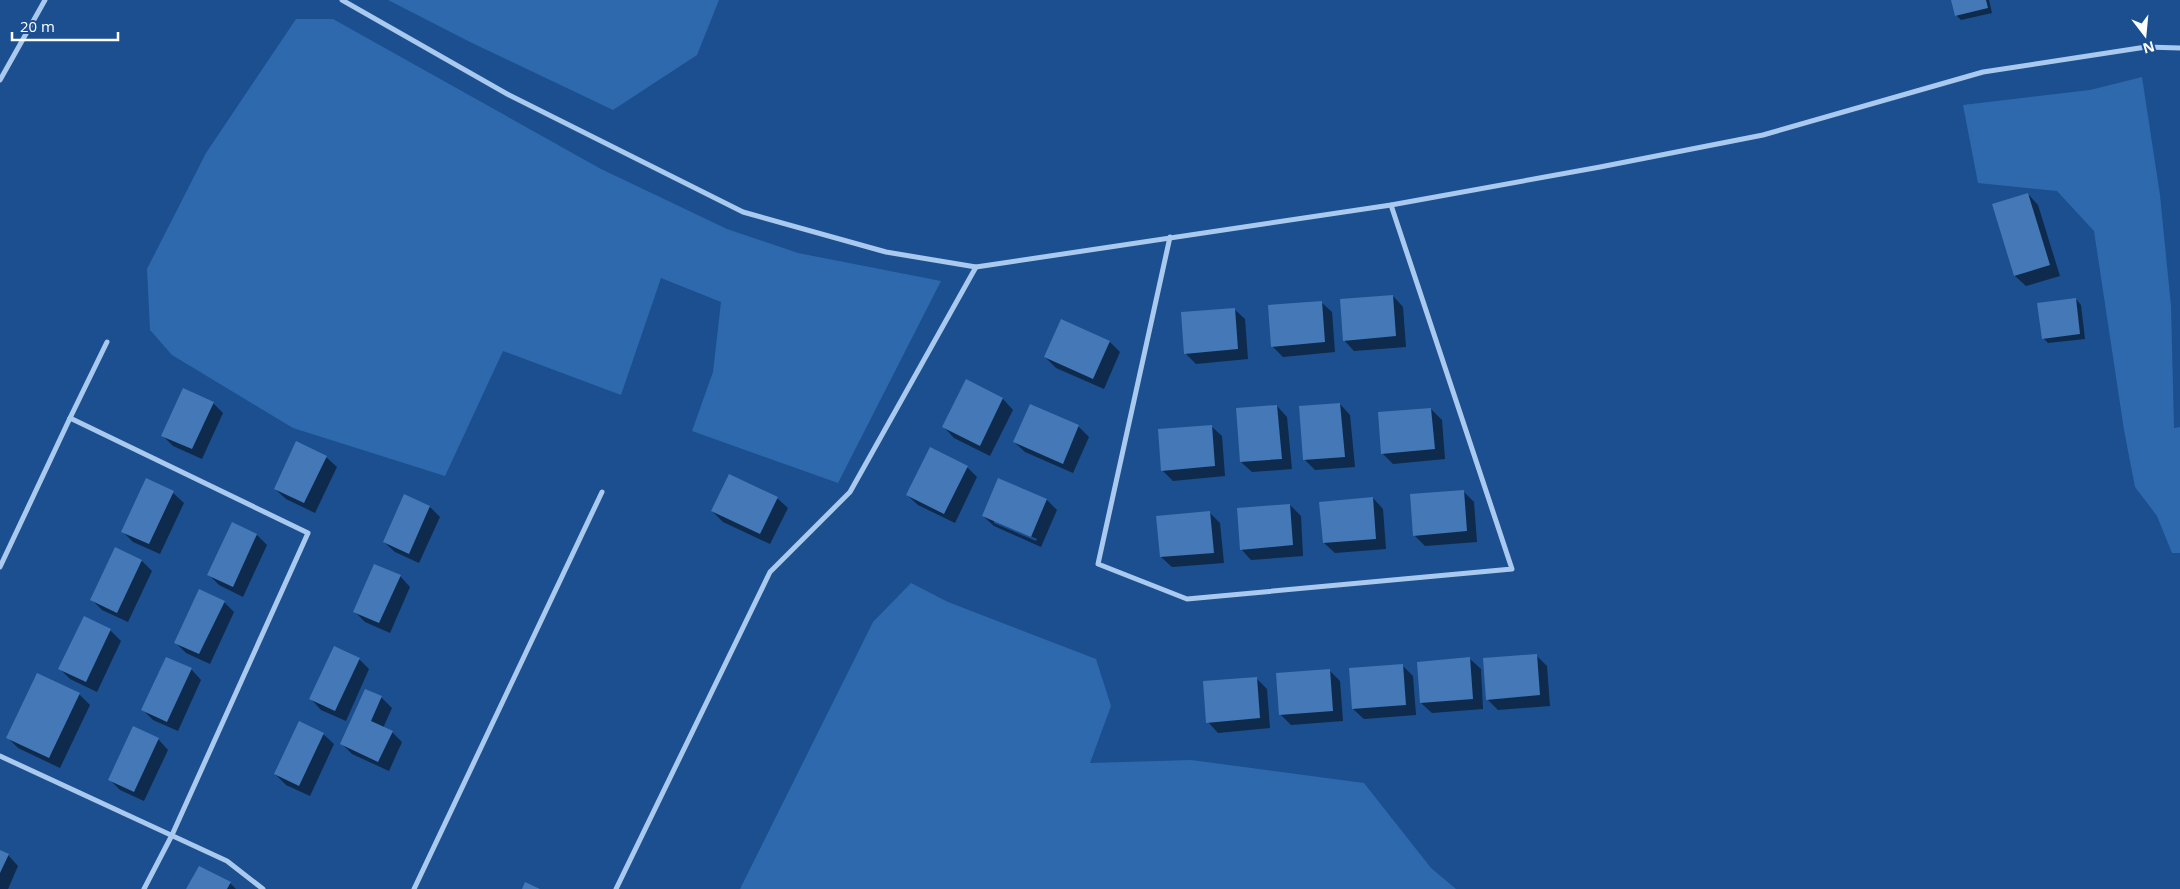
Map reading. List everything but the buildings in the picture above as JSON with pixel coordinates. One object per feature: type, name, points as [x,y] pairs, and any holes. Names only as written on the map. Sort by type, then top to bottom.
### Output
[{"type":"street","points":[[0,80],[45,0]]},
{"type":"street","points":[[342,0],[509,95],[743,212],[886,252],[976,267],[1391,205],[1600,167],[1763,134],[1983,72],[2066,57],[2146,47],[2180,48]]},
{"type":"street","points":[[1170,238],[1098,564],[1187,599],[1512,568],[1391,205]]},
{"type":"street","points":[[616,889],[770,572],[850,492],[976,267]]},
{"type":"street","points":[[0,567],[107,342]]},
{"type":"street","points":[[70,418],[308,533],[172,835],[144,889]]},
{"type":"street","points":[[414,889],[602,492]]},
{"type":"street","points":[[0,756],[227,860],[263,889]]},
{"type":"shaded area","points":[[388,0],[719,0],[697,55],[613,110],[470,42]]},
{"type":"shaded area","points":[[296,19],[333,19],[601,169],[727,229],[798,253],[941,281],[838,483],[692,431],[713,372],[721,302],[661,278],[621,395],[503,351],[445,476],[293,428],[172,355],[150,330],[147,269],[206,153]]},
{"type":"shaded area","points":[[2142,77],[2160,195],[2171,306],[2174,428],[2180,427],[2180,553],[2172,553],[2157,516],[2135,487],[2124,430],[2094,231],[2057,191],[1978,183],[1963,105],[2090,90]]},
{"type":"shaded area","points":[[911,583],[948,602],[1096,659],[1111,706],[1090,763],[1191,760],[1364,783],[1431,868],[1456,889],[740,889],[873,622]]}]
